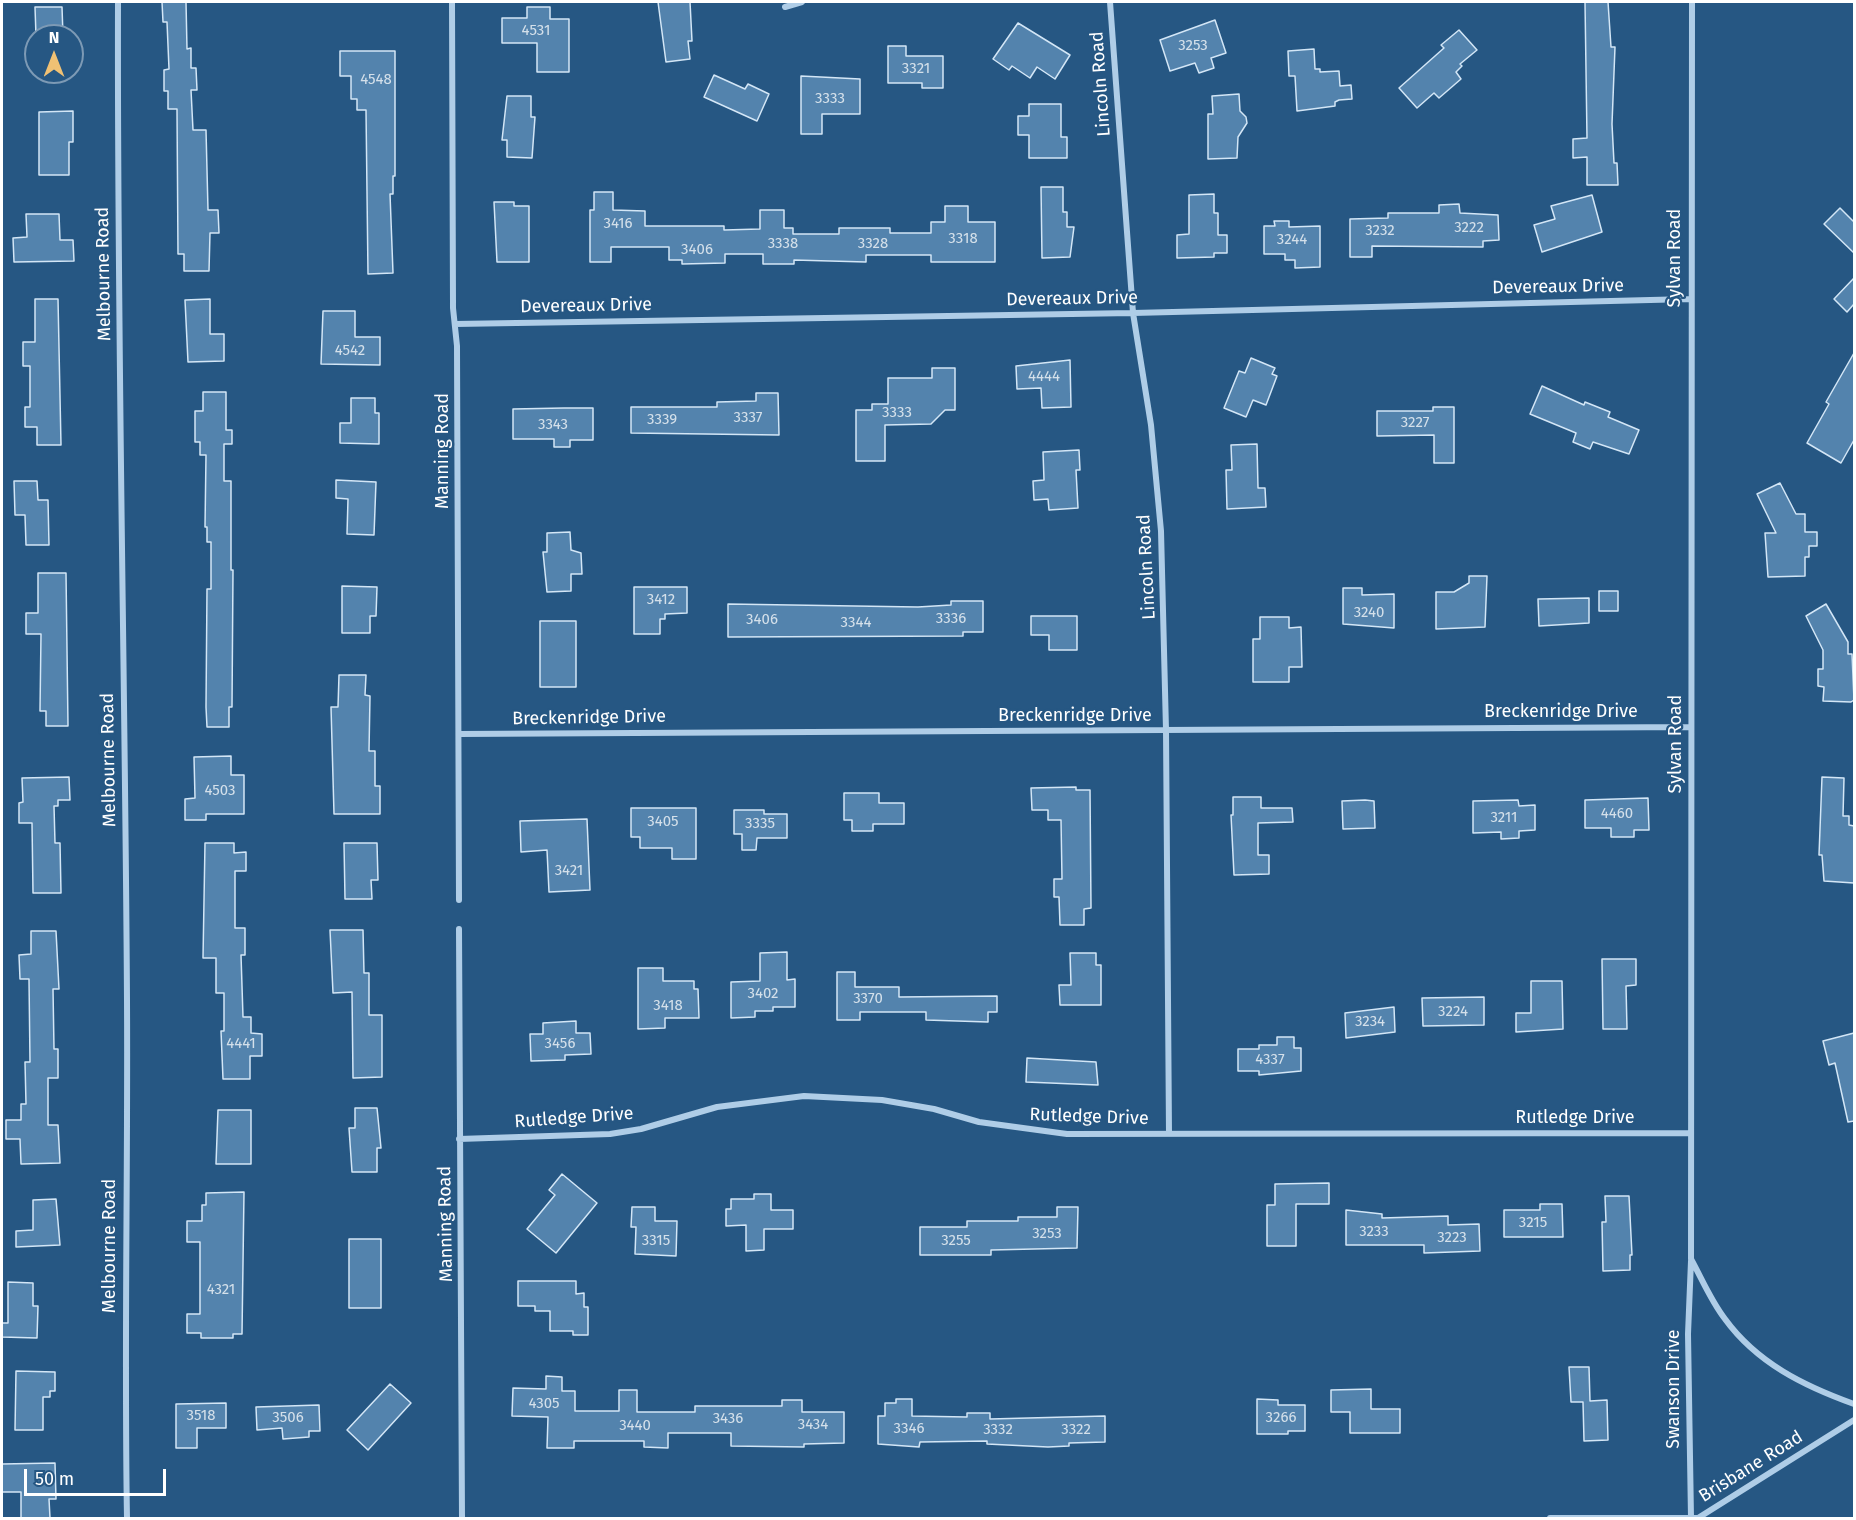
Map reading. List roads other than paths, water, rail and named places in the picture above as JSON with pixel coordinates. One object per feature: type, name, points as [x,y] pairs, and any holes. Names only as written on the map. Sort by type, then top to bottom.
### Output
[{"type":"street","name":"Melbourne Road","points":[[118,2],[117,240],[127,992],[124,1340],[127,1518]]},
{"type":"street","name":"Manning Road","points":[[452,2],[459,900]]},
{"type":"street","points":[[785,7],[802,2]]},
{"type":"street","name":"Lincoln Road","points":[[1110,2],[1133,313],[1151,425],[1159,505],[1166,730],[1169,1134]]},
{"type":"street","name":"Sylvan Road","points":[[1692,2],[1691,1259],[1720,1312],[1749,1348],[1787,1375],[1854,1404]]},
{"type":"street","name":"Devereaux Drive","points":[[455,324],[1133,313],[1690,299]]},
{"type":"street","name":"Breckenridge Drive","points":[[459,734],[1691,727]]},
{"type":"street","name":"Manning Road","points":[[459,929],[462,1518]]},
{"type":"street","name":"Rutledge Drive","points":[[459,1139],[610,1134],[641,1129],[717,1107],[804,1096],[882,1100],[1032,1131],[1076,1134],[1691,1133]]},
{"type":"street","name":"Swanson Drive","points":[[1691,1259],[1688,1358],[1691,1518]]},
{"type":"street","name":"Brisbane Road","points":[[1550,1518],[1691,1518],[1703,1515],[1854,1420]]}]
